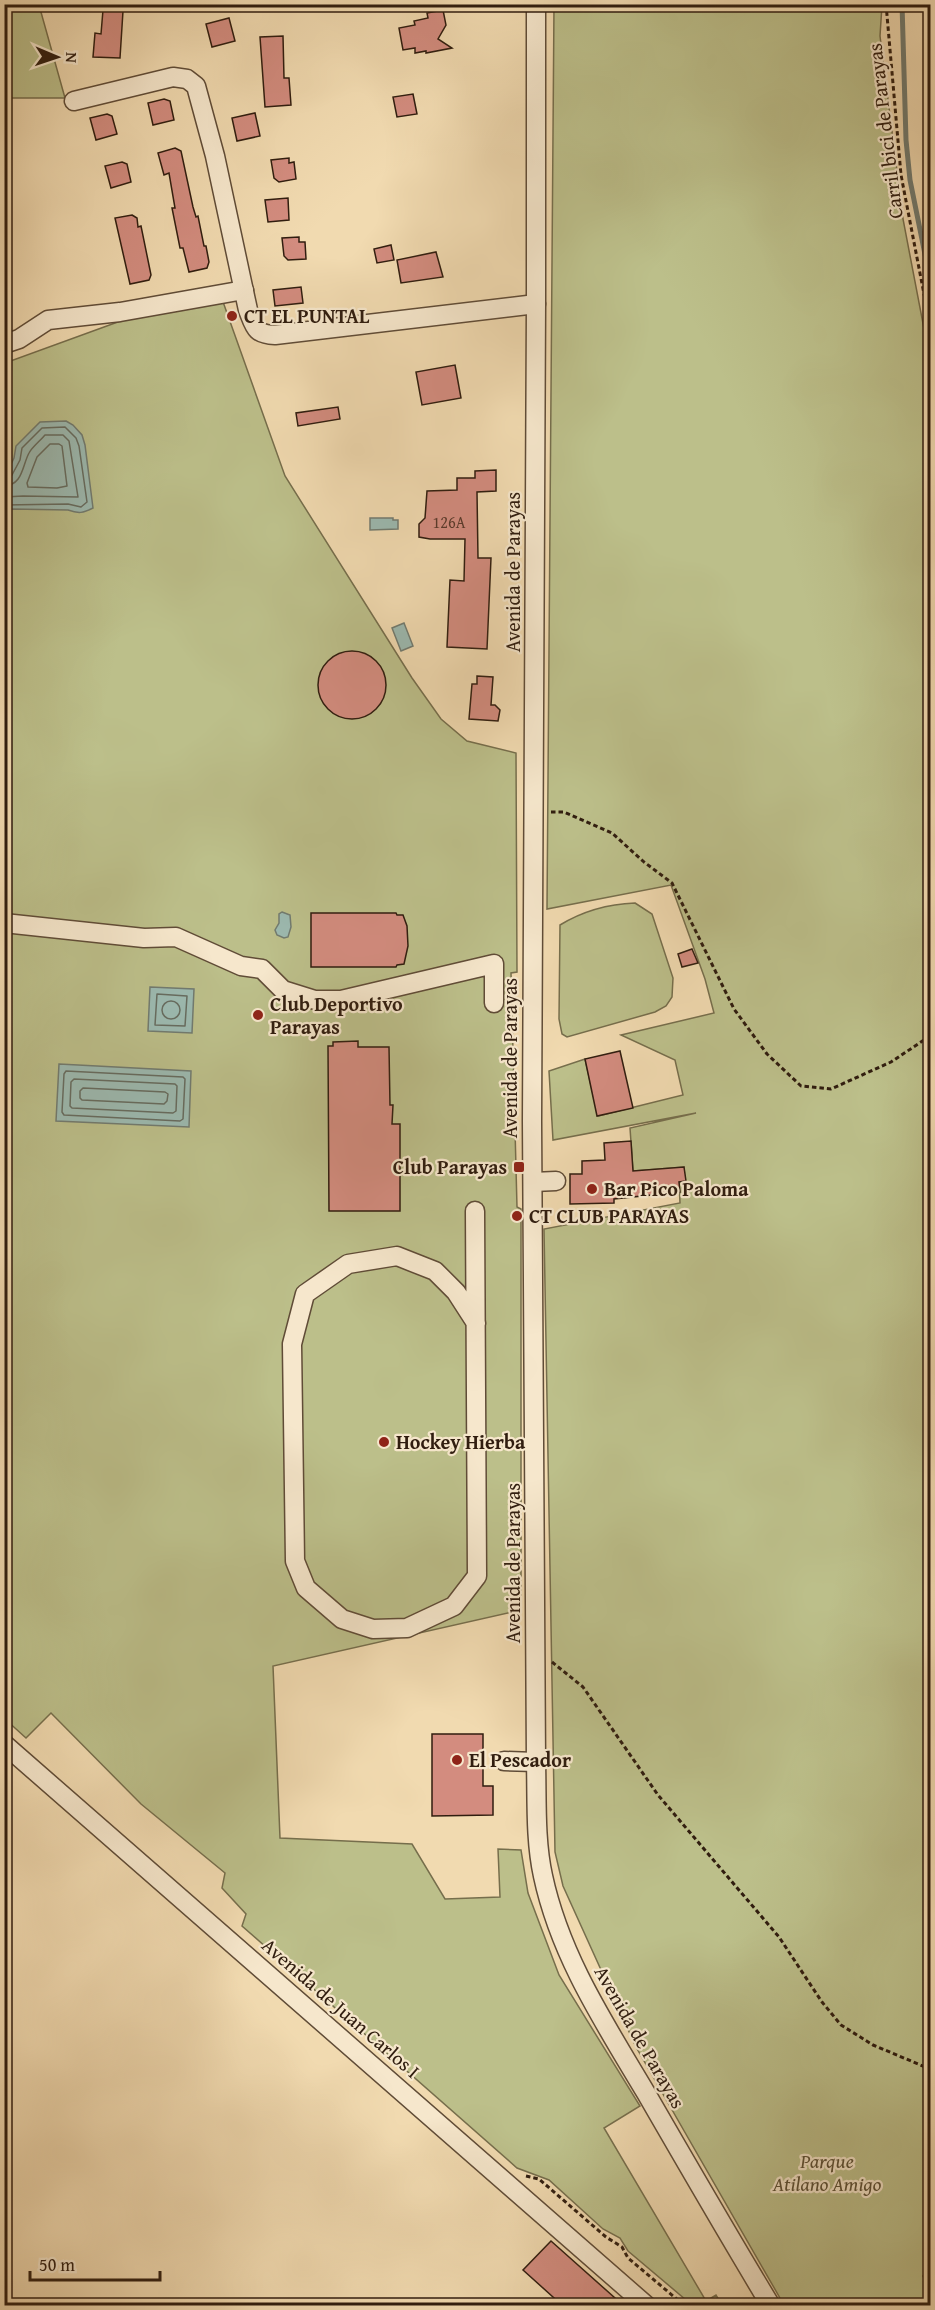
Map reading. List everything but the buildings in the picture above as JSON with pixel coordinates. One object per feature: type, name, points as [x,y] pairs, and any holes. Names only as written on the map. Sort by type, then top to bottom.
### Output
[{"type":"street","name":"Avenida de Parayas","points":[[536,4],[533,1182],[536,1762],[542,1874],[552,1910],[587,1995],[715,2215],[771,2306]]},
{"type":"street","points":[[74,101],[173,77],[187,79],[196,86],[215,156],[244,290],[255,329],[262,334],[275,335],[536,304]]},
{"type":"street","points":[[4,344],[19,339],[48,320],[120,312],[244,290]]},
{"type":"street","points":[[4,924],[144,938],[176,937],[241,966],[262,969],[283,990],[315,1000],[341,1000],[494,964],[494,1003]]},
{"type":"street","points":[[533,1182],[556,1181]]},
{"type":"street","points":[[476,1211],[477,1576],[454,1606],[407,1628],[373,1629],[342,1619],[306,1588],[295,1561],[292,1344],[305,1294],[348,1264],[398,1256],[435,1271],[456,1292],[476,1323]]},
{"type":"street","name":"Avenida de Juan Carlos I","points":[[4,1744],[647,2306]]},
{"type":"street","points":[[504,1761],[536,1762]]},
{"type":"path","name":"Carril bici de Parayas","points":[[886,4],[901,176],[930,325]]},
{"type":"path","points":[[534,811],[564,812],[612,833],[672,883],[734,1009],[767,1054],[801,1086],[831,1089],[891,1062],[930,1036]]},
{"type":"path","points":[[536,1650],[583,1687],[658,1795],[779,1936],[822,2002],[841,2025],[873,2045],[930,2069]]},
{"type":"path","points":[[930,2271],[924,2276],[930,2294]]},
{"type":"green space","points":[[4,5],[39,5],[65,98],[5,98]]},
{"type":"green space","name":"Parque Atilano Amigo","points":[[554,5],[882,5],[880,36],[903,219],[930,360],[930,2305],[784,2305],[636,2047],[563,1886],[555,1852],[544,1229],[680,1203],[679,1182],[685,1181],[684,1167],[633,1171],[630,1128],[696,1113],[553,1140],[549,1071],[585,1059],[598,1116],[683,1095],[675,1060],[621,1035],[714,1013],[705,979],[671,885],[547,909]]},
{"type":"green space","name":"Club Deportivo Parayas","points":[[222,299],[285,476],[412,678],[441,719],[467,741],[516,753],[517,972],[511,973],[517,1207],[521,1209],[521,1610],[273,1666],[280,1838],[412,1844],[445,1899],[500,1897],[498,1849],[521,1850],[528,1893],[559,1975],[640,2106],[604,2128],[706,2301],[716,2295],[722,2305],[692,2305],[628,2251],[620,2238],[603,2229],[549,2180],[517,2168],[242,1926],[246,1914],[222,1888],[225,1873],[141,1804],[51,1713],[26,1738],[5,1719],[5,363],[126,319]]},
{"type":"green space","points":[[635,903],[652,914],[673,978],[672,997],[666,1006],[655,1012],[567,1037],[562,1034],[559,1019],[560,925],[596,909]]},
{"type":"water","points":[[66,421],[82,435],[93,508],[81,512],[12,509],[5,511],[5,477],[14,458],[16,446],[40,422]]},
{"type":"water","points":[[370,518],[393,518],[393,520],[398,520],[398,529],[370,530]]},
{"type":"water","points":[[404,623],[413,646],[401,651],[392,628]]},
{"type":"water","points":[[282,912],[290,915],[291,927],[288,937],[284,938],[277,935],[275,930],[279,923],[279,914]]},
{"type":"water","points":[[150,987],[194,989],[192,1033],[148,1031]]},
{"type":"water","points":[[59,1064],[191,1071],[189,1127],[56,1121]]},
{"type":"waterway","points":[[902,4],[906,140],[910,180],[930,279]]},
{"type":"place","name":"CT EL PUNTAL","points":[[232,316]]},
{"type":"place","name":"Club Deportivo Parayas","points":[[258,1015]]},
{"type":"place","name":"Club Parayas","points":[[519,1167]]},
{"type":"place","name":"Bar Pico Paloma","points":[[592,1189]]},
{"type":"place","name":"CT CLUB PARAYAS","points":[[517,1216]]},
{"type":"place","name":"Hockey Hierba","points":[[384,1442]]},
{"type":"place","name":"El Pescador","points":[[457,1760]]}]
